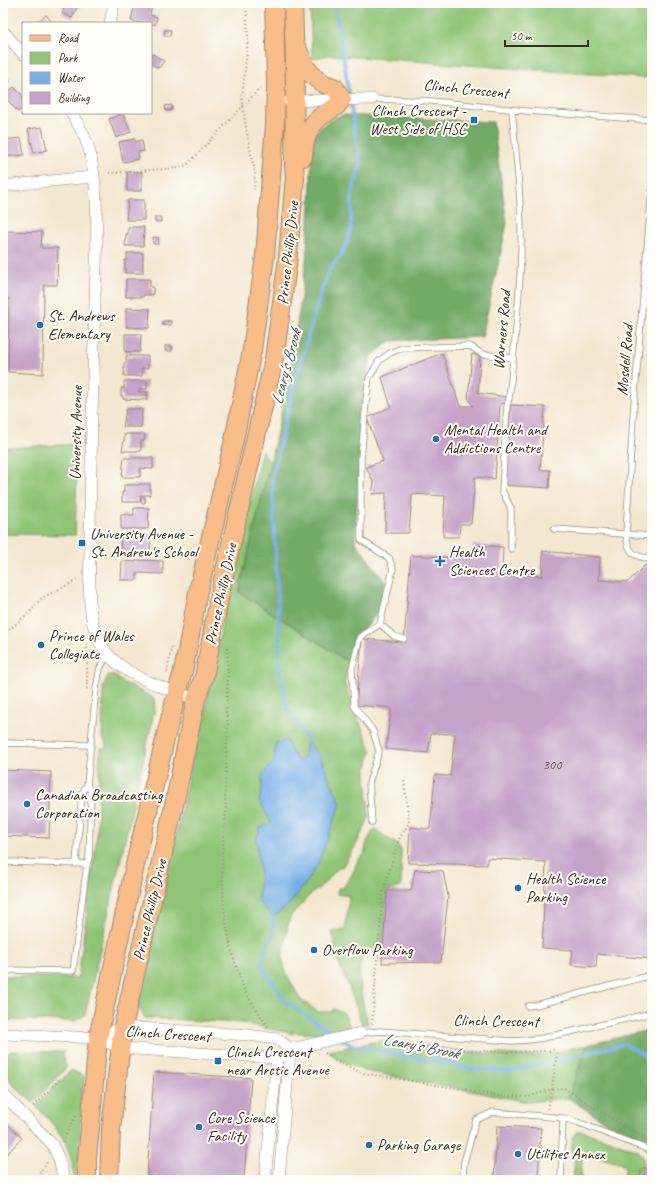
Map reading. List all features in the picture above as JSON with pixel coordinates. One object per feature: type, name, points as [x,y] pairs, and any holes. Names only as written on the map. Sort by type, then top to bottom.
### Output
[{"type":"main road","name":"Prince Phillip Drive","points":[[87,1180],[87,1160],[98,1038],[135,865],[177,693],[252,350],[265,256],[276,100],[274,3]]},
{"type":"main road","name":"Prince Phillip Drive","points":[[109,1180],[111,1129],[123,1027],[174,805],[196,699],[204,677],[223,579],[274,359],[287,266],[295,178],[295,37],[293,3]]},
{"type":"main road","points":[[295,37],[298,52],[305,66],[311,74],[324,84],[335,88],[342,100],[336,109],[317,119],[312,125],[304,142],[302,163],[295,178]]},
{"type":"street","points":[[110,22],[114,3]]},
{"type":"street","points":[[3,32],[22,53]]},
{"type":"street","name":"Clinch Crescent","points":[[276,100],[372,99]]},
{"type":"street","name":"University Avenue","points":[[72,114],[88,145],[94,177],[96,201],[90,520],[92,623],[102,646],[120,665],[137,676],[177,693],[196,699]]},
{"type":"street","points":[[3,186],[70,178],[94,177]]},
{"type":"street","name":"Clinch Crescent","points":[[98,1038],[123,1027],[277,1039],[291,1049]]},
{"type":"street","name":"Clinch Crescent","points":[[98,1038],[120,1048],[277,1058],[291,1049],[323,1046],[360,1033]]},
{"type":"street","points":[[3,1034],[98,1038]]},
{"type":"street","points":[[279,1180],[291,1049]]},
{"type":"street","points":[[265,1180],[277,1058]]},
{"type":"street","points":[[3,1094],[52,1144],[59,1159],[64,1180]]},
{"type":"lane","name":"Clinch Crescent","points":[[372,99],[431,101],[512,110],[651,120]]},
{"type":"lane","name":"Warners Road","points":[[511,549],[511,508],[502,492],[507,405],[509,400],[513,358],[521,250],[520,186],[512,110]]},
{"type":"lane","points":[[651,120],[652,134]]},
{"type":"lane","name":"Mosdell Road","points":[[626,534],[633,417],[652,189]]},
{"type":"lane","points":[[372,822],[369,783],[379,751],[373,731],[354,706],[352,669],[360,638],[380,624],[393,569],[389,558],[361,540],[361,459],[369,378],[379,360],[402,348],[470,346],[482,354],[513,358]]},
{"type":"lane","points":[[554,529],[652,536]]},
{"type":"lane","points":[[626,534],[627,546],[633,553],[640,558],[652,559]]},
{"type":"lane","points":[[380,624],[394,636],[404,639]]},
{"type":"lane","points":[[76,863],[82,793],[87,785],[96,689],[100,668],[108,654]]},
{"type":"lane","points":[[3,743],[91,745]]},
{"type":"lane","points":[[3,970],[73,971],[89,857],[91,791],[87,785]]},
{"type":"lane","points":[[3,862],[87,864]]},
{"type":"lane","points":[[528,1006],[652,976]]},
{"type":"lane","name":"Clinch Crescent","points":[[360,1033],[372,1031],[462,1038],[528,1040],[543,1038],[652,1013]]},
{"type":"lane","points":[[463,1180],[464,1162],[476,1120],[493,1112],[563,1118],[652,1151]]},
{"type":"lane","points":[[561,1180],[563,1118]]},
{"type":"path","points":[[246,3],[248,40],[243,88],[243,106],[255,173],[254,197]]},
{"type":"path","points":[[109,173],[179,168],[188,164],[261,86]]},
{"type":"path","points":[[3,635],[29,613],[36,603],[42,598],[79,579]]},
{"type":"path","points":[[168,666],[172,644]]},
{"type":"path","points":[[227,648],[228,677],[226,713],[228,725],[224,796],[226,812],[222,855],[224,909],[231,950],[244,990],[270,1030]]},
{"type":"path","points":[[372,1031],[383,891],[399,839],[409,823],[404,778]]},
{"type":"path","points":[[407,1042],[461,1050],[507,1052],[548,1051],[554,1049]]},
{"type":"path","points":[[323,1046],[334,1060],[362,1073],[496,1096],[528,1097],[552,1089],[564,1088],[638,1135],[652,1141]]},
{"type":"path","points":[[546,1117],[557,1053]]},
{"type":"path","points":[[33,1106],[61,1078]]},
{"type":"path","points":[[62,1143],[77,1115]]},
{"type":"path","points":[[35,1180],[50,1159]]},
{"type":"green space","points":[[310,3],[652,3],[652,57],[646,78],[329,55],[312,59]]},
{"type":"green space","points":[[343,115],[493,122],[507,224],[482,337],[390,341],[371,357],[362,400],[355,541],[385,582],[378,613],[357,637],[349,662],[239,592],[291,367],[306,261],[310,207],[312,140],[320,127]]},
{"type":"green space","points":[[78,444],[75,535],[3,534],[3,448]]},
{"type":"green space","points":[[262,450],[270,463],[239,592],[349,662],[344,683],[371,750],[366,773],[369,818],[356,845],[342,867],[337,869],[325,883],[310,895],[291,915],[288,925],[282,958],[286,973],[300,999],[318,1012],[332,1012],[333,1009],[344,1013],[350,1027],[313,1033],[298,1033],[291,1031],[294,1034],[242,1023],[145,1018],[139,1008],[136,1011],[149,943],[167,877],[187,782],[205,710],[228,594]]},
{"type":"green space","points":[[113,674],[122,682],[152,697],[154,700],[155,709],[85,1015],[75,1021],[3,1020],[3,976],[78,978],[97,835],[100,748],[106,748],[105,741],[102,739],[103,686],[108,676]]},
{"type":"green space","points":[[374,829],[398,845],[401,850],[401,887],[387,891],[383,947],[367,949],[361,960],[359,974],[368,1024],[362,1024],[349,987],[338,962],[332,931],[345,930],[349,896],[337,894],[338,888],[343,888],[353,873],[358,860],[364,855],[367,842]]},
{"type":"green space","points":[[652,1029],[652,1143],[607,1123],[568,1098],[587,1045]]},
{"type":"green space","points":[[378,1041],[462,1051],[528,1056],[542,1055],[587,1045],[568,1098],[528,1102],[365,1071],[335,1058],[329,1051]]},
{"type":"green space","points":[[10,1051],[65,1052],[63,1054],[67,1067],[33,1103],[12,1084],[9,1079],[6,1066],[7,1057],[5,1057]]},
{"type":"green space","points":[[71,1070],[84,1076],[80,1119],[79,1180],[74,1180],[68,1149],[62,1137],[36,1106]]},
{"type":"green space","points":[[578,1131],[582,1131],[639,1151],[643,1157],[643,1168],[641,1168],[640,1180],[624,1180],[625,1168],[621,1164],[590,1154],[582,1159],[581,1180],[573,1180],[575,1157],[572,1152],[572,1145],[573,1136]]},
{"type":"water","points":[[287,741],[295,758],[300,761],[305,756],[308,741],[321,758],[341,803],[318,864],[304,886],[288,906],[273,917],[258,901],[260,870],[256,840],[260,828],[271,823],[259,800],[262,791],[262,775],[274,762],[276,743]]},
{"type":"building","points":[[62,3],[82,3],[80,7],[78,6],[72,18],[62,13],[65,8],[61,6]]},
{"type":"building","points":[[135,3],[152,5],[150,15],[157,17],[155,25],[152,22],[131,21]]},
{"type":"building","points":[[46,15],[52,22],[37,22]]},
{"type":"building","points":[[165,30],[171,30],[170,36],[164,36]]},
{"type":"building","points":[[153,54],[164,61],[159,68],[152,64]]},
{"type":"building","points":[[3,73],[10,81],[3,87]]},
{"type":"building","points":[[14,87],[22,95],[22,109],[18,112],[4,96]]},
{"type":"building","points":[[172,105],[172,110],[166,111],[165,106]]},
{"type":"building","points":[[123,114],[131,132],[116,138],[109,119]]},
{"type":"building","points":[[42,127],[47,150],[34,153],[28,129]]},
{"type":"building","points":[[21,138],[24,155],[3,157],[3,140]]},
{"type":"building","points":[[135,139],[135,142],[142,140],[144,151],[138,152],[139,159],[123,162],[119,142]]},
{"type":"building","points":[[127,172],[142,172],[142,191],[127,191]]},
{"type":"building","points":[[128,200],[144,200],[144,220],[126,220]]},
{"type":"building","points":[[155,217],[161,217],[161,222],[155,222]]},
{"type":"building","points":[[128,227],[144,227],[143,246],[125,246]]},
{"type":"building","points":[[4,231],[42,232],[41,248],[58,248],[57,285],[44,285],[43,374],[8,372],[9,298],[3,298]]},
{"type":"building","points":[[153,237],[159,238],[158,244],[153,244]]},
{"type":"building","points":[[127,253],[143,253],[143,273],[125,273],[125,260],[127,260]]},
{"type":"building","points":[[126,279],[150,279],[150,287],[153,287],[153,295],[143,295],[143,297],[126,297]]},
{"type":"building","points":[[126,308],[150,309],[149,328],[126,327]]},
{"type":"building","points":[[163,321],[171,321],[171,325],[163,325]]},
{"type":"building","points":[[125,334],[141,334],[140,352],[125,352]]},
{"type":"building","points":[[165,346],[172,346],[172,351],[165,351]]},
{"type":"building","name":"Mental Health and Addictions Centre","points":[[442,353],[460,406],[473,406],[468,398],[472,354],[480,356],[478,393],[507,397],[505,403],[500,404],[495,479],[475,477],[471,524],[460,524],[459,537],[443,537],[445,496],[412,494],[409,533],[385,533],[386,493],[372,494],[374,483],[366,467],[383,461],[367,418],[391,407],[382,377]]},
{"type":"building","points":[[126,356],[148,356],[148,368],[142,368],[142,376],[124,376],[124,363],[126,363]]},
{"type":"building","points":[[124,381],[147,381],[147,389],[139,389],[139,392],[147,392],[147,400],[123,399],[123,396],[121,396],[121,388],[124,388]]},
{"type":"building","points":[[511,405],[545,407],[540,470],[550,470],[549,488],[504,485]]},
{"type":"building","points":[[126,409],[142,409],[141,427],[123,427]]},
{"type":"building","points":[[125,434],[145,434],[144,441],[141,441],[141,451],[122,451]]},
{"type":"building","points":[[124,458],[153,458],[153,469],[140,468],[140,477],[122,477]]},
{"type":"building","points":[[150,484],[150,495],[140,495],[140,497],[145,497],[145,503],[141,503],[141,498],[140,502],[122,502],[124,485]]},
{"type":"building","points":[[134,508],[149,508],[148,529],[121,529],[121,515],[134,515]]},
{"type":"building","points":[[151,536],[150,552],[140,552],[140,554],[120,554],[121,537]]},
{"type":"building","name":"Health Sciences Centre","points":[[473,545],[503,547],[502,573],[542,576],[543,551],[600,557],[599,580],[628,582],[645,565],[652,566],[652,959],[597,954],[596,967],[571,965],[573,950],[542,948],[546,862],[487,858],[487,865],[408,863],[410,827],[430,829],[435,775],[450,776],[455,734],[431,733],[428,753],[386,749],[391,708],[356,705],[362,639],[404,642],[411,555],[471,559]]},
{"type":"building","points":[[136,560],[163,561],[163,574],[137,573],[137,580],[121,580],[122,561],[136,562]]},
{"type":"building","name":"Canadian Broadcasting Corporation","points":[[3,770],[51,772],[49,838],[3,836]]},
{"type":"building","points":[[415,870],[443,871],[448,896],[441,962],[382,963],[387,891],[411,891]]},
{"type":"building","name":"Core Science Facility","points":[[154,1072],[251,1078],[244,1180],[159,1180],[159,1176],[147,1176]]},
{"type":"building","points":[[3,1120],[22,1138],[3,1158]]},
{"type":"building","name":"Utilities Annex","points":[[497,1126],[541,1128],[538,1180],[494,1180]]},
{"type":"building","points":[[641,1168],[652,1169],[652,1180],[640,1180]]},
{"type":"waterway","name":"Leary's Brook","points":[[308,741],[287,708],[280,671],[272,478],[295,381],[322,289],[331,268],[341,255],[348,240],[351,226],[352,194],[360,165],[335,3]]},
{"type":"waterway","name":"Leary's Brook","points":[[273,917],[273,935],[264,954],[262,963],[264,971],[273,981],[284,1001],[337,1036]]},
{"type":"waterway","name":"Leary's Brook","points":[[342,1039],[351,1045],[473,1069],[511,1071],[625,1044],[652,1060]]},
{"type":"place","name":"Clinch Crescent - West Side of HSC","points":[[474,120]]},
{"type":"place","name":"St. Andrews Elementary","points":[[40,325]]},
{"type":"place","name":"Mental Health and Addictions Centre","points":[[436,439]]},
{"type":"place","name":"University Avenue - St. Andrew's School","points":[[82,543]]},
{"type":"place","name":"Health Sciences Centre","points":[[440,561]]},
{"type":"place","name":"Prince of Wales Collegiate","points":[[41,645]]},
{"type":"place","name":"Canadian Broadcasting Corporation","points":[[27,804]]},
{"type":"place","name":"Health Science Parking","points":[[518,888]]},
{"type":"place","name":"Overflow Parking","points":[[314,950]]},
{"type":"place","name":"Clinch Crescent near Arctic Avenue","points":[[218,1061]]},
{"type":"place","name":"Core Science Facility","points":[[199,1127]]},
{"type":"place","name":"Parking Garage","points":[[369,1145]]},
{"type":"place","name":"Utilities Annex","points":[[518,1154]]}]
